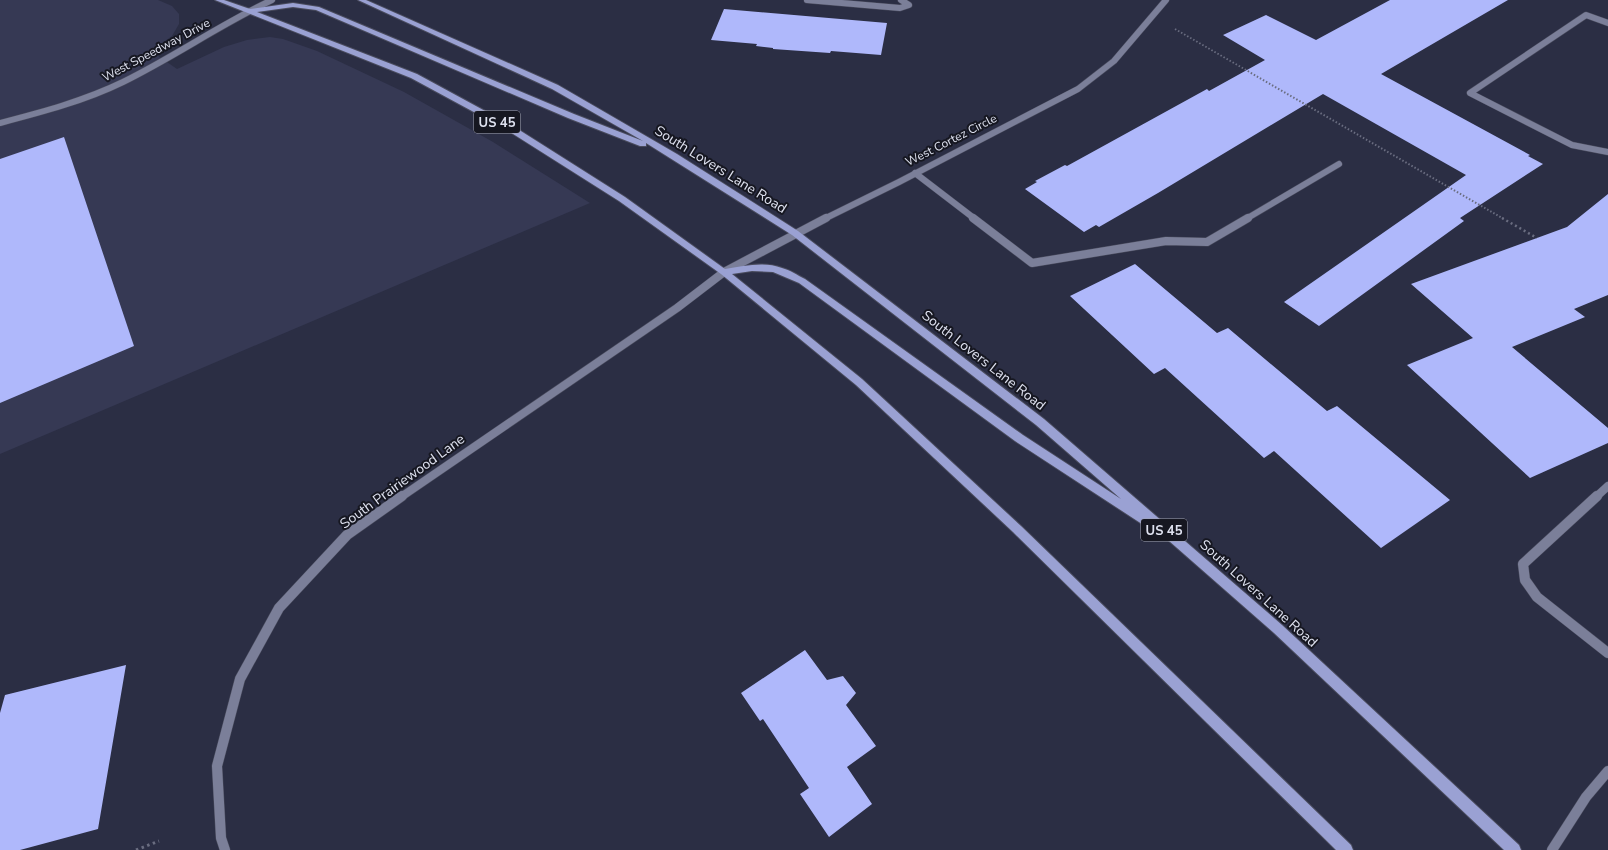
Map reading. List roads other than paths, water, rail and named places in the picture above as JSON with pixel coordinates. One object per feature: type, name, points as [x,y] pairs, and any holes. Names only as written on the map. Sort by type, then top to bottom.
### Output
[{"type":"main road","name":"US 45","points":[[218,0],[249,10],[414,76],[510,128],[622,199],[724,272],[859,382],[1017,529],[1346,850]]},
{"type":"main road","name":"South Lovers Lane Road","points":[[360,0],[555,88],[674,156],[795,233],[1040,422],[1278,629],[1514,850]]},
{"type":"main road","points":[[249,10],[293,5],[317,8],[571,116],[674,156]]},
{"type":"main road","points":[[724,272],[748,268],[766,268],[779,270],[802,281],[1019,438],[1182,545]]},
{"type":"street","name":"West Speedway Drive","points":[[0,123],[60,107],[123,82],[194,44],[249,10],[272,0]]},
{"type":"street","points":[[807,0],[900,8],[909,5],[901,0]]},
{"type":"street","name":"West Cortez Circle","points":[[724,272],[795,233],[1078,89],[1114,61],[1166,0]]},
{"type":"street","points":[[1608,24],[1586,15],[1470,93],[1572,145],[1608,152]]},
{"type":"street","points":[[915,173],[1032,263],[1166,241],[1207,242],[1340,164]]},
{"type":"street","name":"South Prairiewood Lane","points":[[224,850],[221,838],[217,766],[240,679],[279,608],[347,535],[426,479],[677,308],[724,272]]},
{"type":"street","points":[[1608,486],[1523,564],[1525,580],[1537,597],[1608,653]]},
{"type":"street","points":[[1552,850],[1586,797],[1608,771]]}]
